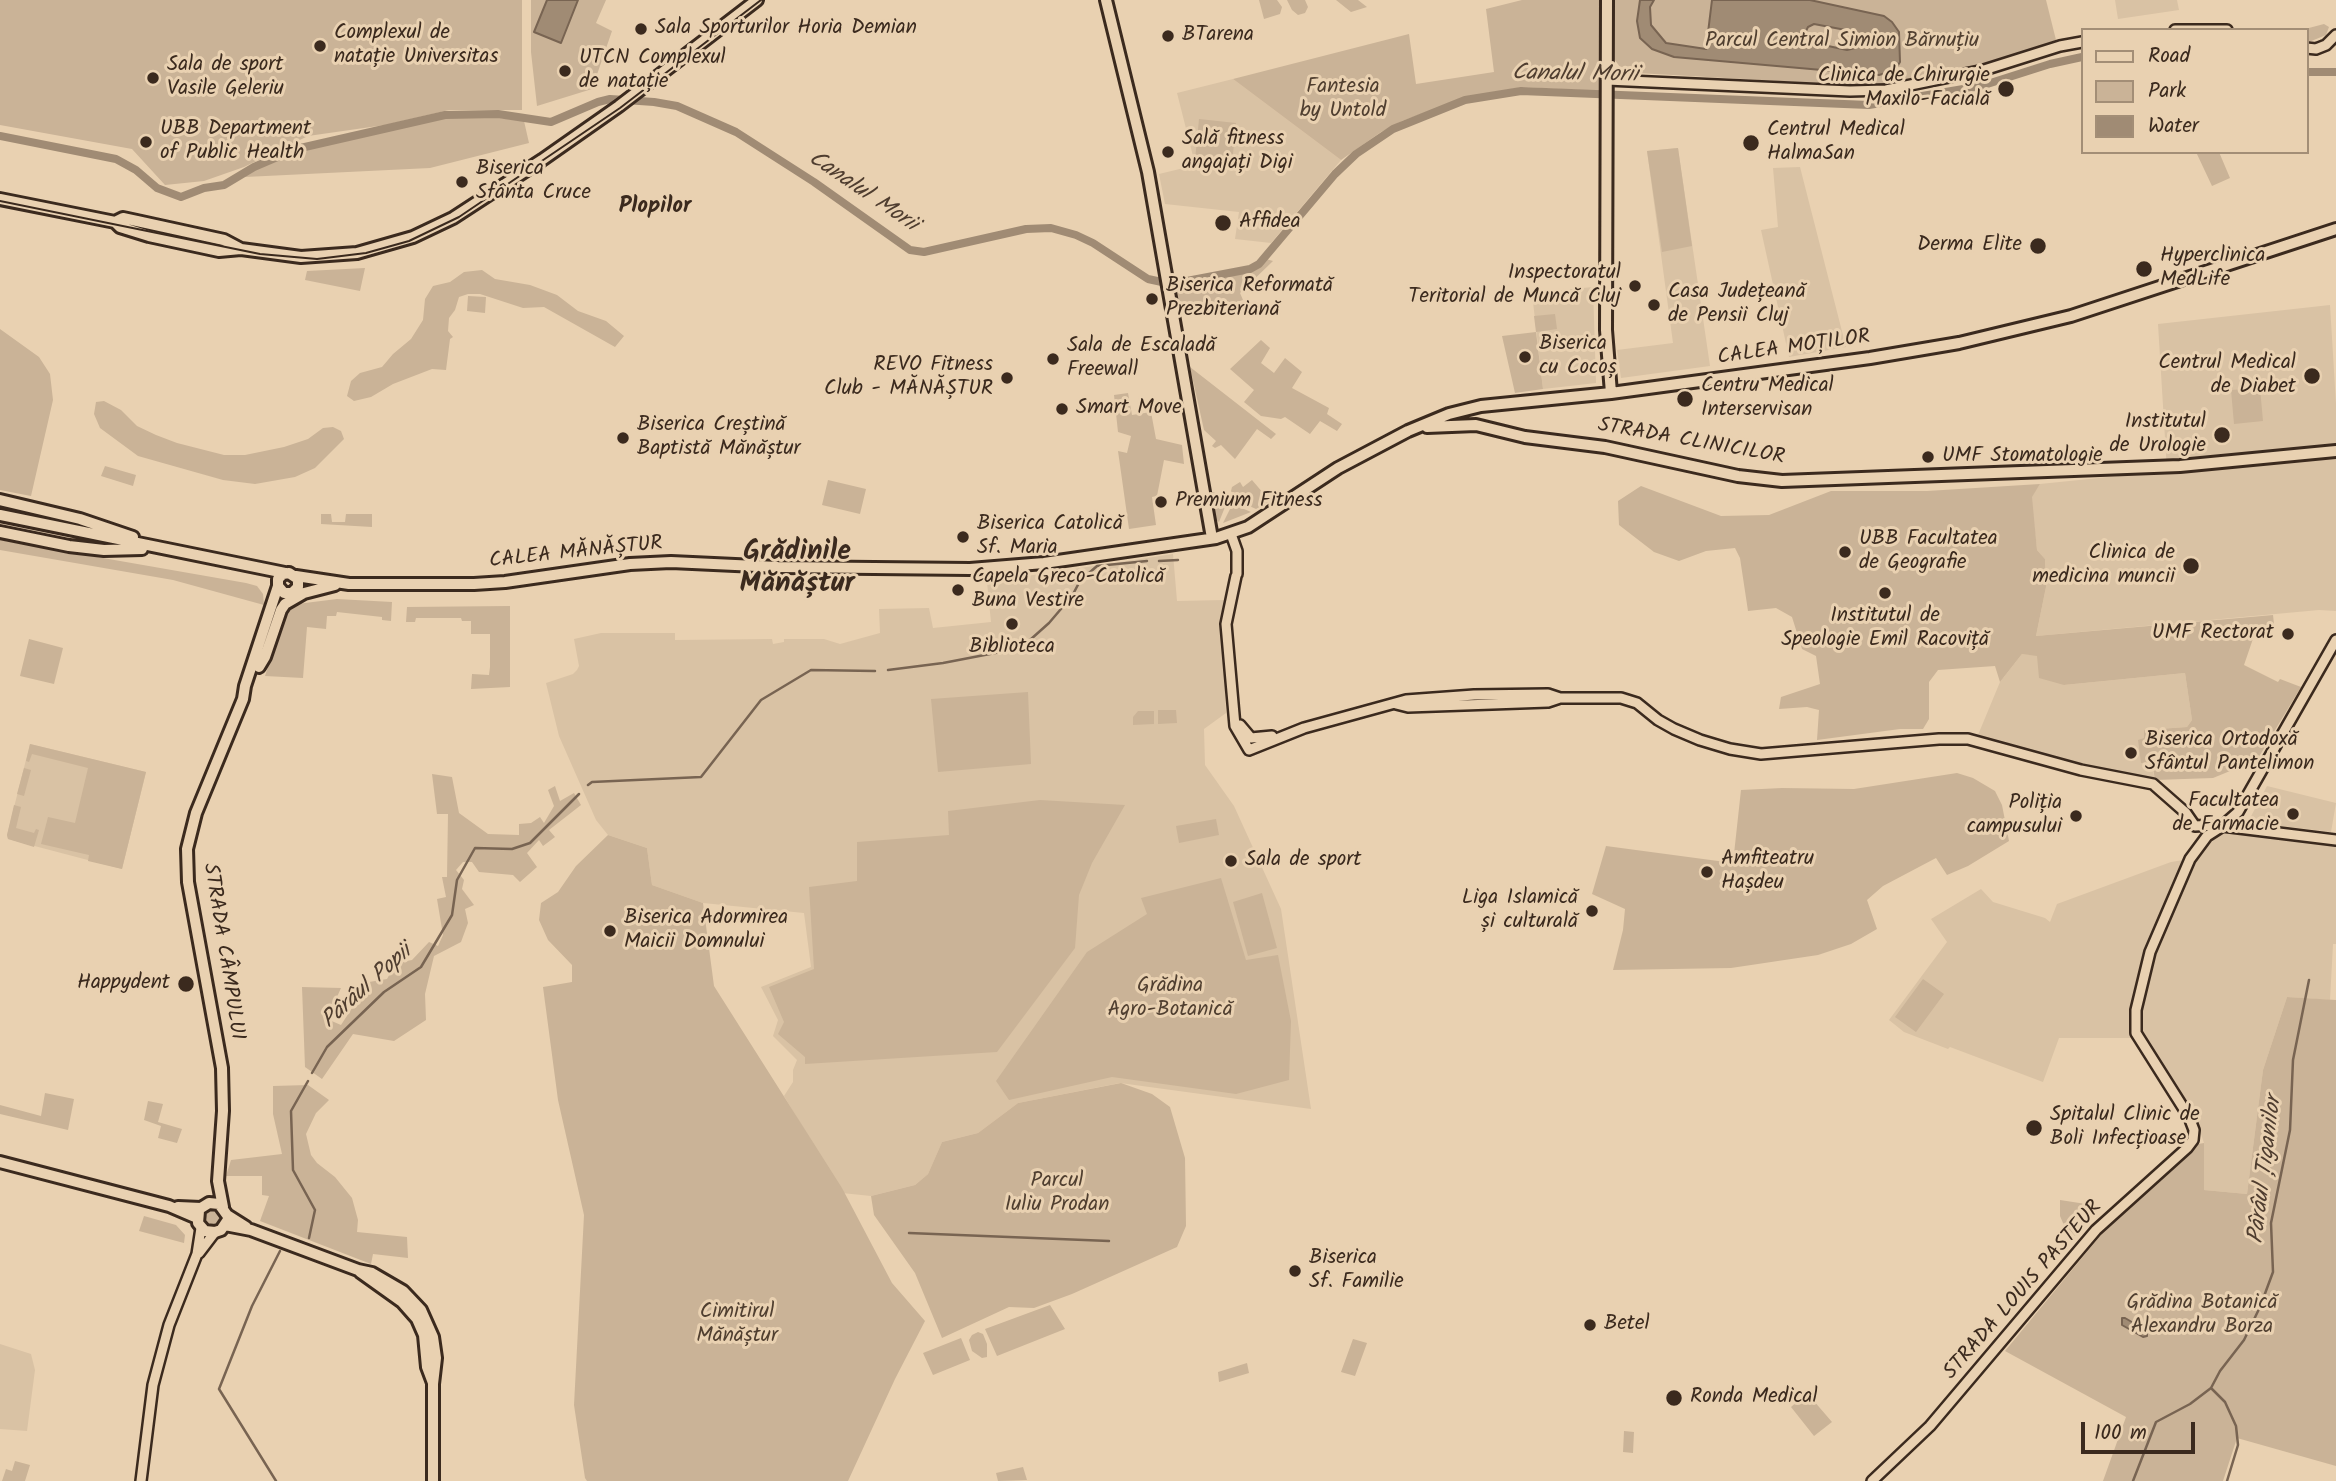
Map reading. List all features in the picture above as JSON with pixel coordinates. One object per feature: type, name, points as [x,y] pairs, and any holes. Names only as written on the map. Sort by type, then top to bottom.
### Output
[{"type":"main road","points":[[0,199],[115,222],[123,218],[224,240],[241,249],[275,254],[315,257],[357,253],[393,244],[440,225],[542,160],[619,106],[757,0]]},
{"type":"main road","points":[[1106,0],[1149,172],[1212,538]]},
{"type":"main road","points":[[1607,0],[1606,330],[1611,393]]},
{"type":"main road","name":"CALEA MOȚILOR","points":[[1231,534],[1257,522],[1338,468],[1449,414],[1481,407],[1611,393],[1870,358],[1959,343],[2071,316],[2336,229]]},
{"type":"main road","name":"STRADA CLINICILOR","points":[[1417,428],[1464,425],[1485,427],[1525,437],[1605,447],[1738,476],[1782,481],[2190,465],[2336,451]]},
{"type":"main road","points":[[0,500],[80,519],[158,548]]},
{"type":"main road","name":"CALEA MĂNĂȘTUR","points":[[0,515],[291,575],[344,583],[422,585],[505,582],[650,563],[980,569],[1044,563],[1231,534]]},
{"type":"main road","points":[[0,532],[104,550],[158,548]]},
{"type":"main road","points":[[240,565],[276,567],[344,583]]},
{"type":"main road","name":"CALEA MĂNĂȘTUR","points":[[240,565],[261,573],[284,593],[344,583]]},
{"type":"main road","points":[[278,585],[279,577],[291,575],[298,585],[293,592]]},
{"type":"main road","points":[[259,667],[285,604],[314,589],[344,583]]},
{"type":"main road","name":"STRADA CÂMPULUI","points":[[243,699],[278,585]]},
{"type":"main road","name":"STRADA CÂMPULUI","points":[[225,1216],[218,1181],[223,1111],[222,1068],[188,882],[187,849],[196,813],[243,699],[251,688],[277,609],[282,600],[293,592]]},
{"type":"main road","points":[[0,1162],[202,1214],[225,1216],[251,1230],[372,1273],[409,1296],[421,1310],[433,1337],[436,1367],[433,1384],[433,1481]]},
{"type":"main road","name":"STRADA CÂMPULUI","points":[[202,1214],[218,1181]]},
{"type":"main road","points":[[202,1214],[215,1233],[225,1216]]},
{"type":"street","points":[[2308,48],[2316,49],[2326,45],[2336,35]]},
{"type":"street","points":[[1607,91],[1886,90],[1984,70],[2080,42]]},
{"type":"street","points":[[1231,534],[1237,551],[1236,575],[1226,624],[1237,731],[1250,750],[1304,728]]},
{"type":"street","points":[[2221,827],[2238,812],[2336,640]]},
{"type":"street","points":[[1234,713],[1244,733],[1251,738],[1262,738],[1394,704],[1408,707],[1548,702],[1560,698],[1621,698],[1634,701],[1665,724],[1693,737],[1754,754],[1820,751],[1956,738],[1978,741],[2081,770],[2153,785],[2186,813],[2195,826],[2336,840]]},
{"type":"street","name":"STRADA LOUIS PASTEUR","points":[[1872,1481],[1930,1426],[2085,1242],[2193,1140],[2194,1130],[2189,1118],[2138,1038],[2135,1020],[2143,975],[2161,924],[2196,850],[2207,836],[2221,827]]},
{"type":"street","name":"STRADA CÂMPULUI","points":[[141,1481],[153,1385],[173,1314],[197,1254],[202,1214]]},
{"type":"street","name":"STRADA CÂMPULUI","points":[[197,1254],[215,1233]]},
{"type":"shaded area","points":[[2115,0],[2177,0],[2179,10],[2118,19]]},
{"type":"shaded area","points":[[1233,79],[1341,160],[1271,243],[1235,239],[1239,212],[1165,204],[1159,174],[1192,166],[1194,160],[1177,93]]},
{"type":"shaded area","points":[[1678,148],[1710,366],[1621,378],[1617,350],[1673,343],[1647,151]]},
{"type":"shaded area","points":[[1800,167],[1846,347],[1789,357],[1761,230],[1778,227],[1773,168]]},
{"type":"shaded area","points":[[1593,287],[1596,383],[1543,389],[1532,293]]},
{"type":"shaded area","points":[[2330,305],[2336,404],[2336,611],[2319,610],[2036,636],[2046,587],[2045,559],[2037,550],[2031,497],[2040,484],[2167,471],[2158,324]]},
{"type":"shaded area","points":[[1173,554],[1177,601],[1225,600],[1222,622],[1226,713],[1204,729],[1205,765],[1234,806],[1281,909],[1311,1109],[1120,1083],[1018,1103],[978,1133],[942,1142],[928,1174],[915,1185],[871,1196],[842,1193],[784,1096],[793,1082],[793,1070],[797,1060],[773,1036],[778,1020],[761,987],[811,967],[804,913],[703,903],[652,885],[647,848],[608,835],[596,820],[559,736],[546,683],[573,674],[577,670],[579,666],[574,639],[601,633],[675,633],[675,640],[772,639],[773,644],[784,642],[784,639],[824,639],[840,644],[880,633],[879,609],[929,608],[933,628],[991,622],[987,582]]},
{"type":"shaded area","points":[[2022,654],[2037,655],[2064,685],[2185,673],[2192,720],[2187,727],[2144,730],[2155,780],[2117,775],[2030,754],[1978,735],[2000,682]]},
{"type":"shaded area","points":[[30,744],[146,772],[122,869],[8,839]]},
{"type":"shaded area","name":"Facultatea de Farmacie","points":[[2267,786],[2336,803],[2331,832],[2248,822]]},
{"type":"shaded area","points":[[2222,829],[2336,841],[2336,944],[2333,944],[2330,1000],[2287,997],[2263,1070],[2247,1194],[2204,1190],[2204,1143],[2198,1125],[2182,1095],[2140,1033],[2139,1008],[2157,941],[2202,844]]},
{"type":"shaded area","points":[[2190,859],[2143,975],[2138,1038],[2059,1038],[2043,1082],[1904,1032],[1889,1020],[1947,942],[1931,919],[1981,889],[1993,902],[2045,918],[2050,922],[2057,904],[2171,862]]},
{"type":"shaded area","points":[[0,1344],[31,1354],[35,1370],[27,1431],[0,1429]]},
{"type":"green space","points":[[0,0],[522,0],[522,110],[449,110],[385,125],[308,136],[244,167],[204,181],[165,185],[132,149],[0,125]]},
{"type":"green space","name":"UTCN Complexul de natație","points":[[531,0],[606,0],[596,23],[612,31],[592,89],[537,106],[531,52]]},
{"type":"green space","points":[[1259,0],[1277,0],[1282,7],[1280,14],[1264,19]]},
{"type":"green space","points":[[1287,0],[1305,0],[1308,7],[1305,13],[1298,15]]},
{"type":"green space","points":[[1336,0],[1358,0],[1367,7],[1351,12]]},
{"type":"green space","name":"Fantesia by Untold","points":[[1522,0],[1599,0],[1599,91],[1523,87],[1470,96],[1402,121],[1341,160],[1233,79],[1409,34],[1416,84],[1494,72],[1486,9]]},
{"type":"green space","name":"Parcul Central Simion Bărnuțiu","points":[[1612,0],[2046,0],[2056,40],[1981,67],[1866,86],[1637,73],[1620,67],[1612,56]]},
{"type":"green space","points":[[2324,24],[2329,27],[2326,35],[2309,42],[2308,28]]},
{"type":"green space","points":[[474,115],[524,121],[529,143],[430,168],[245,177],[246,174],[296,151],[445,117]]},
{"type":"green space","points":[[1199,119],[1236,123],[1232,164],[1195,160]]},
{"type":"green space","points":[[1678,148],[1692,246],[1662,252],[1647,151]]},
{"type":"green space","points":[[2197,154],[2220,154],[2230,178],[2212,186]]},
{"type":"green space","points":[[1266,259],[1273,261],[1240,293],[1243,300],[1221,307],[1177,302],[1177,285],[1197,284],[1249,272],[1259,267]]},
{"type":"green space","points":[[365,268],[360,291],[305,280],[307,271]]},
{"type":"green space","points":[[482,270],[495,279],[530,285],[557,295],[578,311],[606,321],[624,336],[615,347],[544,307],[523,308],[480,294],[468,294],[459,297],[449,318],[448,331],[453,337],[450,339],[446,370],[432,369],[393,384],[371,397],[354,401],[347,396],[351,381],[360,373],[382,367],[411,339],[423,320],[425,299],[433,286],[450,282],[464,272]]},
{"type":"green space","points":[[468,296],[486,297],[485,313],[467,311]]},
{"type":"green space","points":[[1555,314],[1557,329],[1536,332],[1534,316]]},
{"type":"green space","points":[[0,329],[39,357],[50,374],[53,400],[31,496],[0,490]]},
{"type":"green space","points":[[1536,332],[1543,389],[1515,393],[1502,336]]},
{"type":"green space","points":[[1261,340],[1270,348],[1261,363],[1274,373],[1285,358],[1302,372],[1292,388],[1329,408],[1327,414],[1342,424],[1337,431],[1320,421],[1310,434],[1285,417],[1281,419],[1261,416],[1244,402],[1254,390],[1230,369]]},
{"type":"green space","points":[[1190,367],[1276,434],[1271,439],[1257,429],[1235,459],[1221,445],[1215,448],[1212,446],[1216,441],[1204,430]]},
{"type":"green space","points":[[2260,388],[2263,421],[2234,424],[2231,390]]},
{"type":"green space","points":[[1128,393],[1132,415],[1151,412],[1156,439],[1182,445],[1184,464],[1164,460],[1157,496],[1152,497],[1156,525],[1129,529],[1118,451],[1127,453],[1131,436],[1118,432],[1114,395]]},
{"type":"green space","points":[[104,401],[121,410],[137,426],[156,435],[224,455],[245,455],[284,447],[308,439],[323,428],[333,427],[341,431],[344,439],[315,468],[295,477],[255,484],[223,480],[138,456],[100,428],[94,414],[96,402]]},
{"type":"green space","points":[[105,466],[136,475],[133,486],[101,476]]},
{"type":"green space","points":[[828,480],[866,489],[860,514],[822,505]]},
{"type":"green space","points":[[1252,480],[1270,501],[1256,509],[1236,500],[1231,491],[1232,487],[1240,482],[1243,487]]},
{"type":"green space","points":[[2040,484],[2032,497],[2037,550],[2045,559],[2046,587],[2036,636],[2273,615],[2274,624],[2257,627],[2244,665],[2278,682],[2280,679],[2301,687],[2257,760],[2213,778],[2155,780],[2152,762],[2141,763],[2138,740],[2144,738],[2144,730],[2187,727],[2192,720],[2185,673],[2064,685],[2039,678],[2037,656],[2022,654],[2000,682],[1995,666],[1938,670],[1929,682],[1929,719],[1923,729],[1900,729],[1817,740],[1819,710],[1807,707],[1779,709],[1781,697],[1820,684],[1816,656],[1802,649],[1792,617],[1776,608],[1748,611],[1740,558],[1735,548],[1706,551],[1679,561],[1654,552],[1619,525],[1618,501],[1641,486],[1721,516],[1769,515],[1831,491],[1927,491]]},
{"type":"green space","points":[[1207,493],[1223,495],[1227,502],[1219,522],[1211,516]]},
{"type":"green space","points":[[1237,506],[1251,512],[1223,523],[1231,507]]},
{"type":"green space","points":[[321,514],[331,514],[332,522],[345,522],[346,514],[372,514],[372,527],[321,524]]},
{"type":"green space","points":[[0,540],[246,583],[257,586],[263,594],[264,605],[173,580],[0,550]]},
{"type":"green space","points":[[337,599],[392,602],[391,621],[382,620],[382,617],[337,612],[336,616],[327,616],[326,629],[307,627],[303,678],[265,676],[286,612],[297,604]]},
{"type":"green space","points":[[510,606],[510,687],[471,689],[472,674],[489,675],[490,634],[471,634],[471,621],[462,621],[461,618],[416,618],[415,622],[406,622],[407,607]]},
{"type":"green space","points":[[29,639],[63,648],[54,684],[20,676]]},
{"type":"green space","points":[[1028,692],[1031,764],[938,772],[931,699]]},
{"type":"green space","points":[[1158,710],[1176,710],[1177,723],[1158,724]]},
{"type":"green space","points":[[1138,711],[1154,711],[1154,724],[1133,725],[1133,717]]},
{"type":"green space","points":[[30,744],[146,772],[122,869],[88,861],[89,855],[41,844],[48,817],[75,823],[88,768],[32,754],[29,762],[26,761]]},
{"type":"green space","points":[[24,768],[31,770],[24,796],[17,794]]},
{"type":"green space","points":[[1957,773],[1973,778],[1995,791],[2002,805],[2009,841],[1968,866],[1947,875],[1936,858],[1883,886],[1867,900],[1877,929],[1851,944],[1818,955],[1731,968],[1613,970],[1625,909],[1592,894],[1606,846],[1733,863],[1741,790],[1854,789]]},
{"type":"green space","points":[[432,774],[452,777],[459,813],[488,834],[519,835],[519,824],[531,823],[540,817],[544,823],[554,806],[548,790],[555,786],[560,801],[574,793],[581,805],[549,830],[555,837],[543,846],[539,840],[527,853],[537,867],[520,882],[513,875],[479,872],[472,862],[463,862],[456,870],[464,880],[462,889],[474,905],[465,909],[468,923],[461,942],[434,956],[425,994],[426,1020],[394,1041],[353,1034],[322,1079],[305,1067],[302,987],[341,988],[327,1019],[341,1025],[369,982],[387,979],[396,963],[412,960],[429,942],[438,946],[443,935],[437,899],[446,897],[442,877],[447,877],[448,814],[437,814]]},
{"type":"green space","points":[[1040,800],[1125,805],[1092,863],[1079,895],[1075,948],[997,1052],[805,1064],[805,1057],[778,1034],[784,1022],[769,987],[814,969],[809,887],[857,881],[857,842],[949,835],[948,811]]},
{"type":"green space","points":[[14,805],[21,807],[16,828],[34,833],[36,829],[39,830],[34,847],[8,839]]},
{"type":"green space","points":[[1216,819],[1219,835],[1179,843],[1176,826]]},
{"type":"green space","name":"Cimitirul Mănăștur","points":[[608,835],[647,848],[652,885],[703,903],[714,986],[842,1188],[892,1283],[925,1321],[848,1481],[587,1481],[585,1478],[574,1405],[584,1215],[558,1100],[543,987],[572,982],[572,965],[548,940],[539,920],[541,903],[558,892],[576,866]]},
{"type":"green space","name":"Grădina Agro-Botanică","points":[[1221,878],[1246,960],[1278,955],[1291,1021],[1289,1080],[1236,1094],[1112,1077],[1009,1100],[996,1081],[1087,952],[1147,914],[1141,898]]},
{"type":"green space","points":[[1262,893],[1277,948],[1248,956],[1233,902]]},
{"type":"green space","points":[[1923,979],[1944,994],[1916,1032],[1895,1017]]},
{"type":"green space","name":"Grădina Botanică Alexandru Borza","points":[[2287,997],[2336,1000],[2336,1466],[2237,1438],[2223,1481],[2103,1481],[2126,1417],[2005,1351],[2105,1230],[2198,1144],[2204,1143],[2204,1190],[2247,1194],[2263,1070]]},
{"type":"green space","name":"Parcul Iuliu Prodan","points":[[1121,1083],[1152,1094],[1170,1107],[1185,1158],[1186,1226],[1177,1247],[1072,1294],[1034,1308],[1009,1307],[942,1338],[915,1273],[874,1215],[871,1196],[915,1185],[928,1174],[942,1142],[978,1133],[1018,1103]]},
{"type":"green space","points":[[308,1085],[329,1100],[316,1113],[306,1134],[311,1155],[335,1177],[352,1198],[358,1220],[357,1232],[407,1237],[408,1258],[373,1254],[371,1264],[260,1221],[269,1196],[262,1195],[262,1176],[226,1176],[231,1160],[282,1154],[273,1114],[273,1086]]},
{"type":"green space","points":[[45,1093],[74,1099],[68,1130],[0,1114],[0,1105],[41,1116]]},
{"type":"green space","points":[[148,1101],[163,1104],[158,1122],[182,1129],[177,1143],[158,1138],[161,1126],[144,1120]]},
{"type":"green space","points":[[2060,1200],[2086,1204],[2092,1208],[2092,1213],[2075,1236],[2060,1216]]},
{"type":"green space","points":[[215,1206],[224,1218],[218,1228],[204,1226],[201,1215],[205,1209]]},
{"type":"green space","points":[[144,1216],[176,1225],[185,1235],[184,1243],[139,1231]]},
{"type":"green space","points":[[1050,1305],[1065,1329],[997,1356],[985,1329]]},
{"type":"green space","points":[[978,1332],[983,1334],[987,1344],[987,1357],[982,1358],[972,1351],[969,1340]]},
{"type":"green space","points":[[961,1338],[970,1360],[933,1375],[923,1353]]},
{"type":"green space","points":[[1353,1339],[1367,1343],[1355,1376],[1341,1372]]},
{"type":"green space","points":[[1247,1363],[1249,1373],[1219,1382],[1218,1372]]},
{"type":"green space","points":[[1807,1393],[1832,1422],[1814,1436],[1791,1407]]},
{"type":"green space","points":[[1624,1431],[1634,1432],[1633,1453],[1623,1452]]},
{"type":"green space","points":[[15,1461],[30,1465],[25,1481],[2,1481],[6,1469],[12,1471]]},
{"type":"green space","points":[[1023,1467],[1027,1480],[998,1481],[996,1473]]},
{"type":"water","points":[[547,0],[578,0],[561,43],[534,32]]},
{"type":"water","points":[[1640,0],[1654,0],[1650,7],[1651,25],[1666,43],[1706,49],[1712,0],[1810,0],[1884,16],[1899,32],[1900,62],[1895,70],[1879,75],[1674,57],[1652,49],[1640,38],[1637,21]],"holes":[[[1814,24],[1851,31],[1857,35],[1858,43],[1855,48],[1847,50],[1814,43],[1805,33],[1808,27]]]},
{"type":"water","points":[[2122,1318],[2147,1331],[2147,1336],[2143,1337],[2122,1325]]},
{"type":"waterway","name":"Canalul Morii","points":[[0,136],[116,159],[136,170],[157,188],[181,197],[204,188],[224,185],[254,167],[296,149],[445,115],[498,114],[551,122],[610,99],[654,102],[677,106],[736,132],[814,182],[910,250],[924,252],[1026,229],[1051,228],[1093,243],[1148,279],[1171,284],[1250,269],[1259,264],[1335,174],[1356,154],[1393,129],[1465,100],[1521,91],[1869,105],[1981,86],[2080,57]]},
{"type":"waterway","name":"Canalul Morii","points":[[2308,72],[2336,72]]},
{"type":"waterway","name":"Pârâul Popii","points":[[1159,561],[1178,560]]},
{"type":"waterway","name":"Pârâul Popii","points":[[888,670],[1021,648],[1049,623],[1072,596],[1080,581],[1097,566],[1147,561]]},
{"type":"waterway","name":"Pârâul Popii","points":[[588,785],[592,782],[701,777],[761,700],[811,670],[875,671]]},
{"type":"waterway","name":"Pârâul Popii","points":[[312,1073],[327,1047],[384,992],[421,967],[452,915],[457,880],[475,848],[512,849],[530,843],[579,794]]},
{"type":"waterway","name":"Pârâul Țiganilor","points":[[2133,1481],[2156,1422],[2190,1404],[2211,1388],[2220,1371],[2244,1340],[2273,1272],[2271,1223],[2290,1130],[2293,1060],[2309,980]]},
{"type":"waterway","name":"Pârâul Popii","points":[[308,1081],[291,1111],[293,1170],[315,1210],[309,1238]]},
{"type":"waterway","points":[[909,1233],[1109,1241]]},
{"type":"waterway","name":"Pârâul Popii","points":[[276,1481],[219,1389],[252,1306],[280,1251]]},
{"type":"waterway","points":[[2211,1388],[2225,1402],[2236,1426],[2238,1445],[2227,1481]]},
{"type":"tram line","points":[[0,201],[260,254],[317,259],[366,253],[409,241],[459,217],[620,108],[761,0]]},
{"type":"place","name":"Sala Sporturilor Horia Demian","points":[[641,29]]},
{"type":"place","name":"BTarena","points":[[1168,36]]},
{"type":"place","name":"Complexul de natație Universitas","points":[[320,46]]},
{"type":"place","name":"UTCN Complexul de natație","points":[[565,71]]},
{"type":"place","name":"Sala de sport Vasile Geleriu","points":[[153,78]]},
{"type":"place","name":"Clinica de Chirurgie Maxilo-Facială","points":[[2006,89]]},
{"type":"place","name":"UBB Department of Public Health","points":[[146,142]]},
{"type":"place","name":"Centrul Medical HalmaSan","points":[[1751,143]]},
{"type":"place","name":"Sală fitness angajați Digi","points":[[1168,152]]},
{"type":"place","name":"Biserica Sfânta Cruce","points":[[462,182]]},
{"type":"place","name":"Affidea","points":[[1223,223]]},
{"type":"place","name":"Derma Elite","points":[[2038,246]]},
{"type":"place","name":"Hyperclinica MedLife","points":[[2144,269]]},
{"type":"place","name":"Inspectoratul Teritorial de Muncă Cluj","points":[[1635,286]]},
{"type":"place","name":"Biserica Reformată Prezbiteriană","points":[[1152,299]]},
{"type":"place","name":"Casa Județeană de Pensii Cluj","points":[[1654,305]]},
{"type":"place","name":"Biserica cu Cocoș","points":[[1525,357]]},
{"type":"place","name":"Sala de Escaladă Freewall","points":[[1053,359]]},
{"type":"place","name":"Centrul Medical de Diabet","points":[[2312,376]]},
{"type":"place","name":"REVO Fitness Club - MĂNĂȘTUR","points":[[1007,378]]},
{"type":"place","name":"Centru Medical Interservisan","points":[[1685,399]]},
{"type":"place","name":"Smart Move","points":[[1062,409]]},
{"type":"place","name":"Institutul de Urologie","points":[[2222,435]]},
{"type":"place","name":"Biserica Creștină Baptistă Mănăștur","points":[[623,438]]},
{"type":"place","name":"UMF Stomatologie","points":[[1928,457]]},
{"type":"place","name":"Premium Fitness","points":[[1161,502]]},
{"type":"place","name":"Biserica Catolică Sf. Maria","points":[[963,537]]},
{"type":"place","name":"UBB Facultatea de Geografie","points":[[1845,552]]},
{"type":"place","name":"Clinica de medicina muncii","points":[[2191,566]]},
{"type":"place","name":"Capela Greco-Catolică Buna Vestire","points":[[958,590]]},
{"type":"place","name":"Institutul de Speologie Emil Racoviță","points":[[1885,593]]},
{"type":"place","name":"Biblioteca","points":[[1012,624]]},
{"type":"place","name":"UMF Rectorat","points":[[2288,634]]},
{"type":"place","name":"Biserica Ortodoxă Sfântul Pantelimon","points":[[2131,753]]},
{"type":"place","name":"Facultatea de Farmacie","points":[[2293,814]]},
{"type":"place","name":"Poliția campusului","points":[[2076,816]]},
{"type":"place","name":"Sala de sport","points":[[1231,861]]},
{"type":"place","name":"Amfiteatru Hașdeu","points":[[1707,872]]},
{"type":"place","name":"Liga Islamică și culturală","points":[[1592,911]]},
{"type":"place","name":"Biserica Adormirea Maicii Domnului","points":[[610,931]]},
{"type":"place","name":"Happydent","points":[[186,984]]},
{"type":"place","name":"Spitalul Clinic de Boli Infecțioase","points":[[2034,1128]]},
{"type":"place","name":"Biserica Sf. Familie","points":[[1295,1271]]},
{"type":"place","name":"Betel","points":[[1590,1325]]},
{"type":"place","name":"Ronda Medical","points":[[1674,1398]]},
{"type":"district","name":"Plopilor","points":[[655,208]]},
{"type":"district","name":"Grădinile Mănăștur","points":[[797,570]]}]
